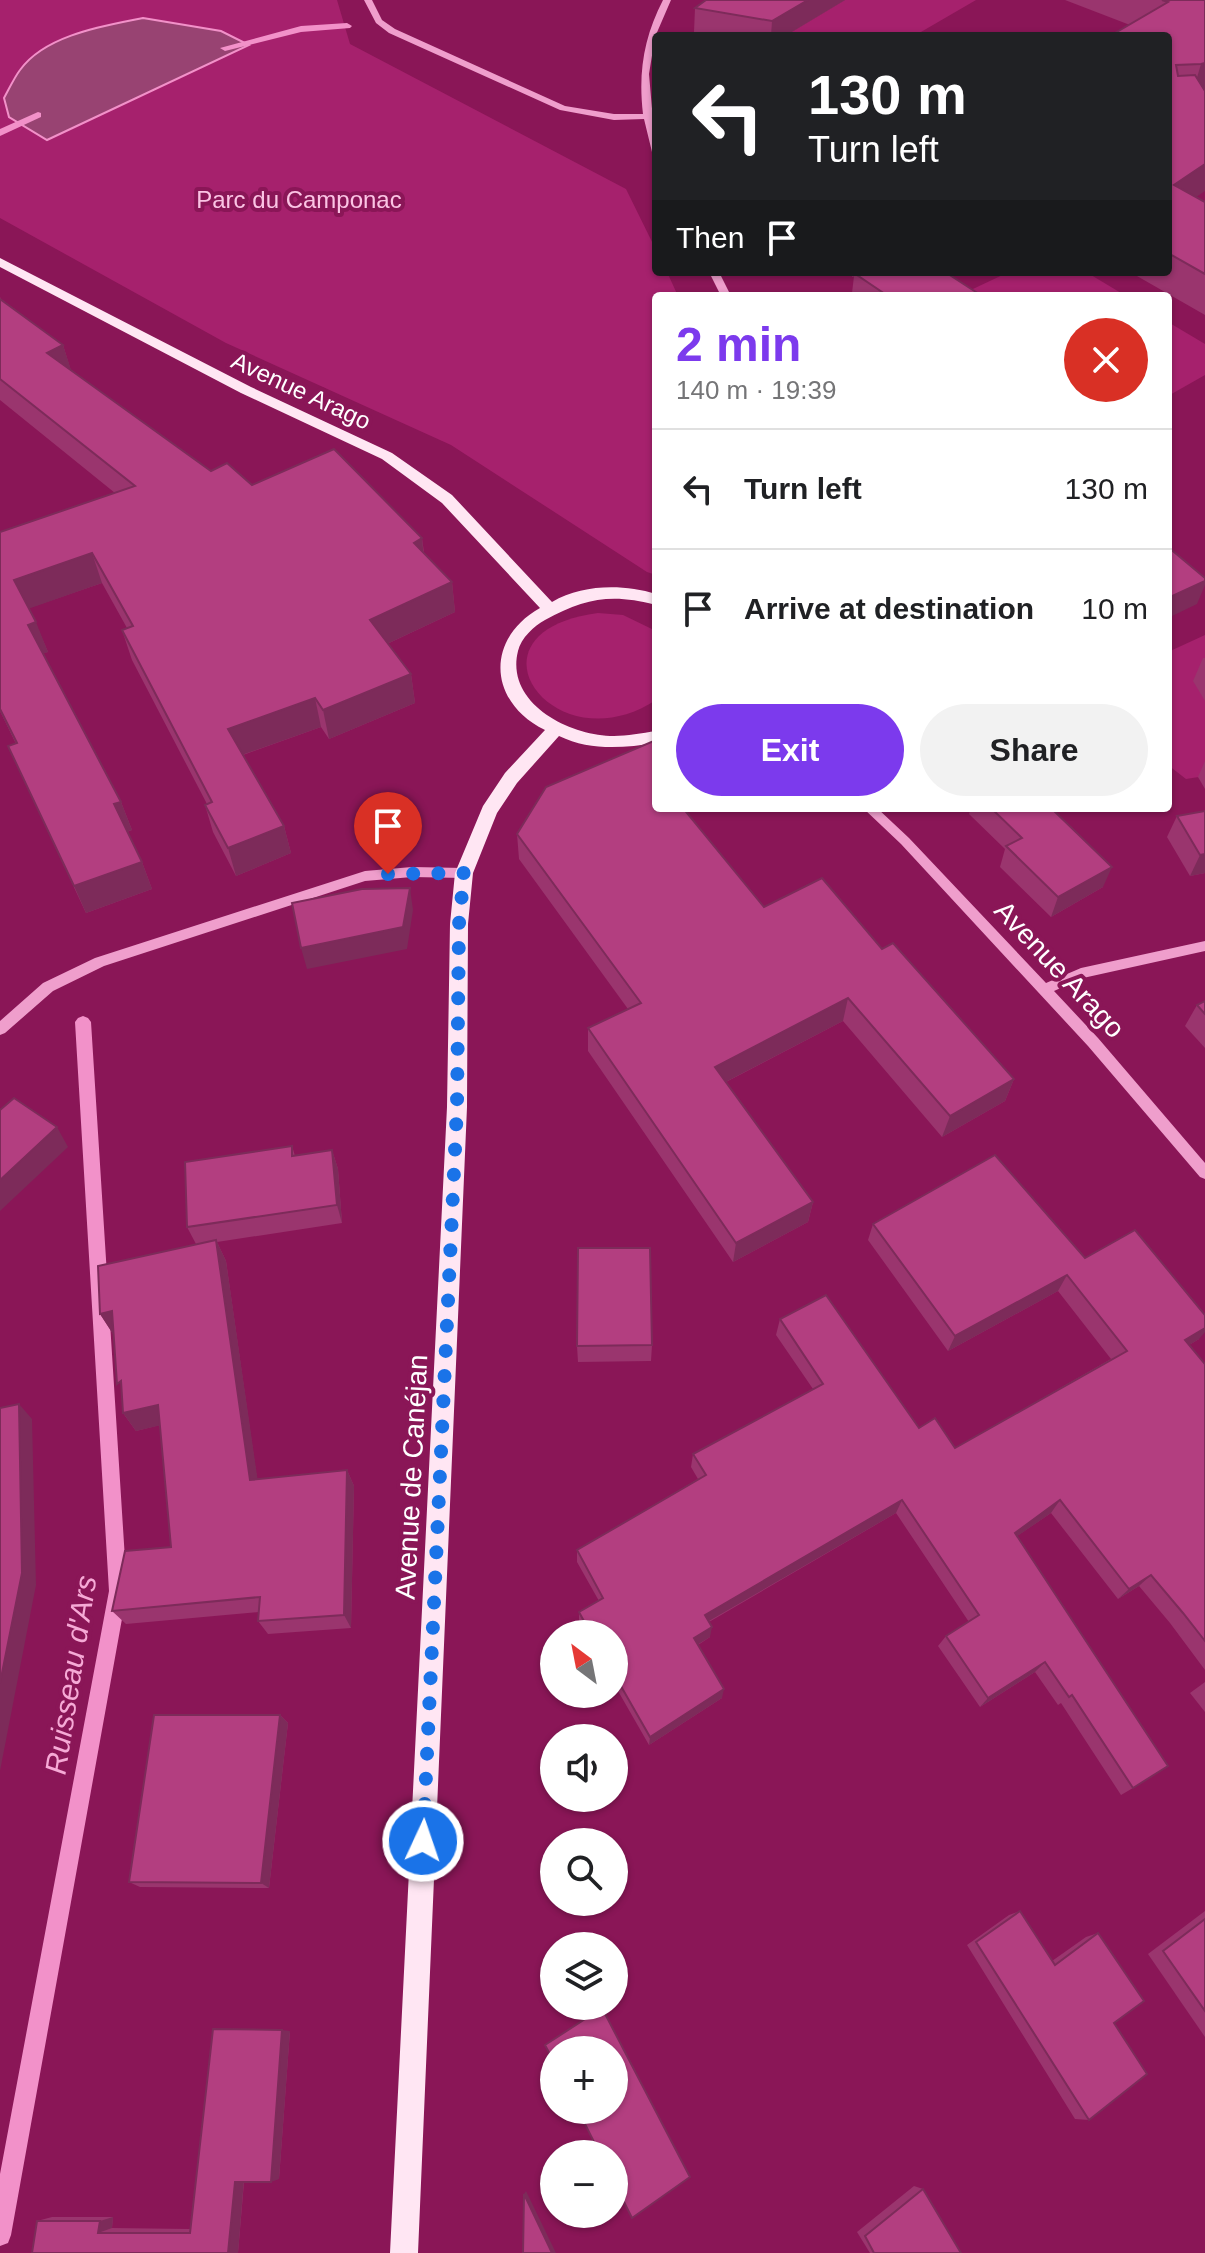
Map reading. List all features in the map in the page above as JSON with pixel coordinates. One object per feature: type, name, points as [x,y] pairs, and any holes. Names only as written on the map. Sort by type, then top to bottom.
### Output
[{"type":"main road","name":"Avenue Arago","points":[[0,262],[233,384],[387,456],[447,499],[549,608]]},
{"type":"main road","points":[[652,599],[613,593],[580,596],[549,608],[526,625],[511,646],[507,669],[513,693],[529,714],[554,731],[597,743],[620,744],[652,738]]},
{"type":"main road","name":"Avenue de Canéjan","points":[[404,2253],[450,1280],[457,1107],[459,924],[464,873],[489,811],[511,778],[554,731]]},
{"type":"street","points":[[368,0],[379,21],[392,31],[540,100],[578,113],[647,116]]},
{"type":"street","points":[[656,32],[667,0]]},
{"type":"street","points":[[652,44],[645,65],[647,116],[652,136]]},
{"type":"street","name":"Avenue Arago","points":[[873,812],[905,841],[1044,990],[1205,1173]]},
{"type":"street","points":[[0,1029],[48,987],[100,962],[365,876],[412,872],[464,873]]},
{"type":"street","points":[[1044,990],[1081,973],[1205,946]]},
{"type":"green space","name":"Parc du Camponac","points":[[0,0],[337,0],[350,44],[626,189],[652,242],[652,276],[669,276],[676,292],[652,292],[652,574],[451,445],[226,343],[0,218]],"holes":[[[143,18],[4,98],[15,77],[35,55],[64,40]]]},
{"type":"green space","points":[[845,0],[976,0],[921,32],[792,32]]},
{"type":"green space","points":[[1000,276],[1093,276],[1119,292],[966,292]]},
{"type":"green space","points":[[1172,324],[1205,344],[1205,375],[1172,394]]},
{"type":"green space","points":[[598,613],[623,615],[652,629],[652,702],[618,716],[584,717],[555,707],[535,689],[527,667],[532,644],[555,625]]},
{"type":"green space","points":[[1205,635],[1205,776],[1186,779],[1172,768],[1172,650]]},
{"type":"shaded area","points":[[143,18],[221,31],[249,45],[47,140],[9,117],[4,98],[18,73],[44,48],[76,34]]},
{"type":"building","points":[[706,0],[808,0],[772,21],[695,8]]},
{"type":"building","points":[[1162,0],[1205,0],[1205,63],[1176,65],[1178,76],[1195,75],[1205,91],[1205,164],[1174,185],[1205,202],[1205,274],[1172,255],[1172,32],[1117,32],[1168,2]]},
{"type":"building","points":[[858,276],[951,276],[976,292],[882,292]]},
{"type":"building","points":[[0,299],[63,345],[47,353],[211,471],[227,463],[252,485],[334,449],[422,538],[414,543],[452,582],[370,620],[411,674],[323,710],[315,698],[228,729],[284,826],[228,848],[205,805],[212,802],[122,630],[133,626],[92,553],[14,580],[36,622],[28,625],[121,802],[114,804],[142,862],[74,886],[8,746],[17,743],[0,709],[0,532],[135,486],[0,379]]},
{"type":"building","points":[[1172,550],[1205,578],[1205,581],[1172,596]]},
{"type":"building","points":[[652,742],[652,812],[686,812],[764,907],[822,878],[882,949],[893,943],[1014,1079],[950,1116],[848,998],[715,1067],[813,1202],[736,1243],[588,1028],[641,1003],[517,834],[546,787]]},
{"type":"building","points":[[1205,811],[1205,854],[1200,855],[1177,816]]},
{"type":"building","points":[[995,812],[1055,812],[1112,867],[1058,897],[1006,846],[1022,838]]},
{"type":"building","points":[[410,888],[403,927],[301,948],[292,903],[362,889]]},
{"type":"building","points":[[1205,1001],[1205,1014],[1197,1005]]},
{"type":"building","points":[[14,1098],[57,1127],[0,1180],[0,1110]]},
{"type":"building","points":[[292,1146],[292,1156],[332,1150],[337,1205],[187,1227],[185,1162]]},
{"type":"building","points":[[995,1155],[1085,1258],[1135,1230],[1205,1315],[1205,1328],[1185,1340],[1205,1364],[1205,1641],[1151,1575],[1129,1589],[1060,1500],[1015,1533],[1168,1766],[1133,1788],[1072,1695],[1069,1697],[1045,1662],[988,1698],[946,1636],[979,1615],[902,1500],[705,1615],[712,1627],[694,1638],[724,1689],[650,1737],[628,1698],[628,1620],[583,1620],[579,1612],[603,1598],[577,1550],[706,1475],[693,1454],[823,1384],[780,1319],[826,1295],[919,1428],[935,1418],[955,1448],[1127,1351],[1067,1275],[955,1336],[873,1224]]},
{"type":"building","points":[[216,1240],[250,1480],[347,1470],[344,1615],[258,1621],[260,1597],[112,1611],[125,1551],[171,1547],[158,1405],[123,1413],[121,1381],[117,1384],[112,1311],[100,1314],[98,1266]]},
{"type":"building","points":[[578,1248],[650,1248],[652,1345],[577,1346]]},
{"type":"building","points":[[19,1404],[22,1573],[0,1683],[0,1408]]},
{"type":"building","points":[[154,1715],[280,1715],[261,1883],[129,1882]]},
{"type":"building","points":[[1020,1911],[1055,1965],[1098,1933],[1144,2001],[1114,2023],[1147,2074],[1089,2120],[976,1942]]},
{"type":"building","points":[[1205,1919],[1205,2011],[1163,1951]]},
{"type":"building","points":[[584,2020],[608,2020],[617,2036],[559,2036]]},
{"type":"building","points":[[213,2029],[282,2030],[271,2182],[235,2182],[228,2253],[32,2253],[37,2221],[100,2221],[98,2233],[190,2233]]},
{"type":"building","points":[[628,2058],[690,2177],[632,2218],[628,2210],[628,2140],[593,2140],[585,2124],[628,2124]]},
{"type":"building","points":[[923,2189],[961,2253],[874,2253],[865,2236]]},
{"type":"building","points":[[524,2194],[552,2253],[523,2253]]},
{"type":"waterway","name":"Ruisseau d'Ars","points":[[225,48],[301,29],[347,26]]},
{"type":"waterway","name":"Ruisseau d'Ars","points":[[0,133],[38,115]]},
{"type":"waterway","name":"Ruisseau d'Ars","points":[[0,2235],[118,1591],[83,1022]]},
{"type":"route","points":[[388,874],[464,873],[459,924],[457,1107],[446,1375],[423,1841]]}]
